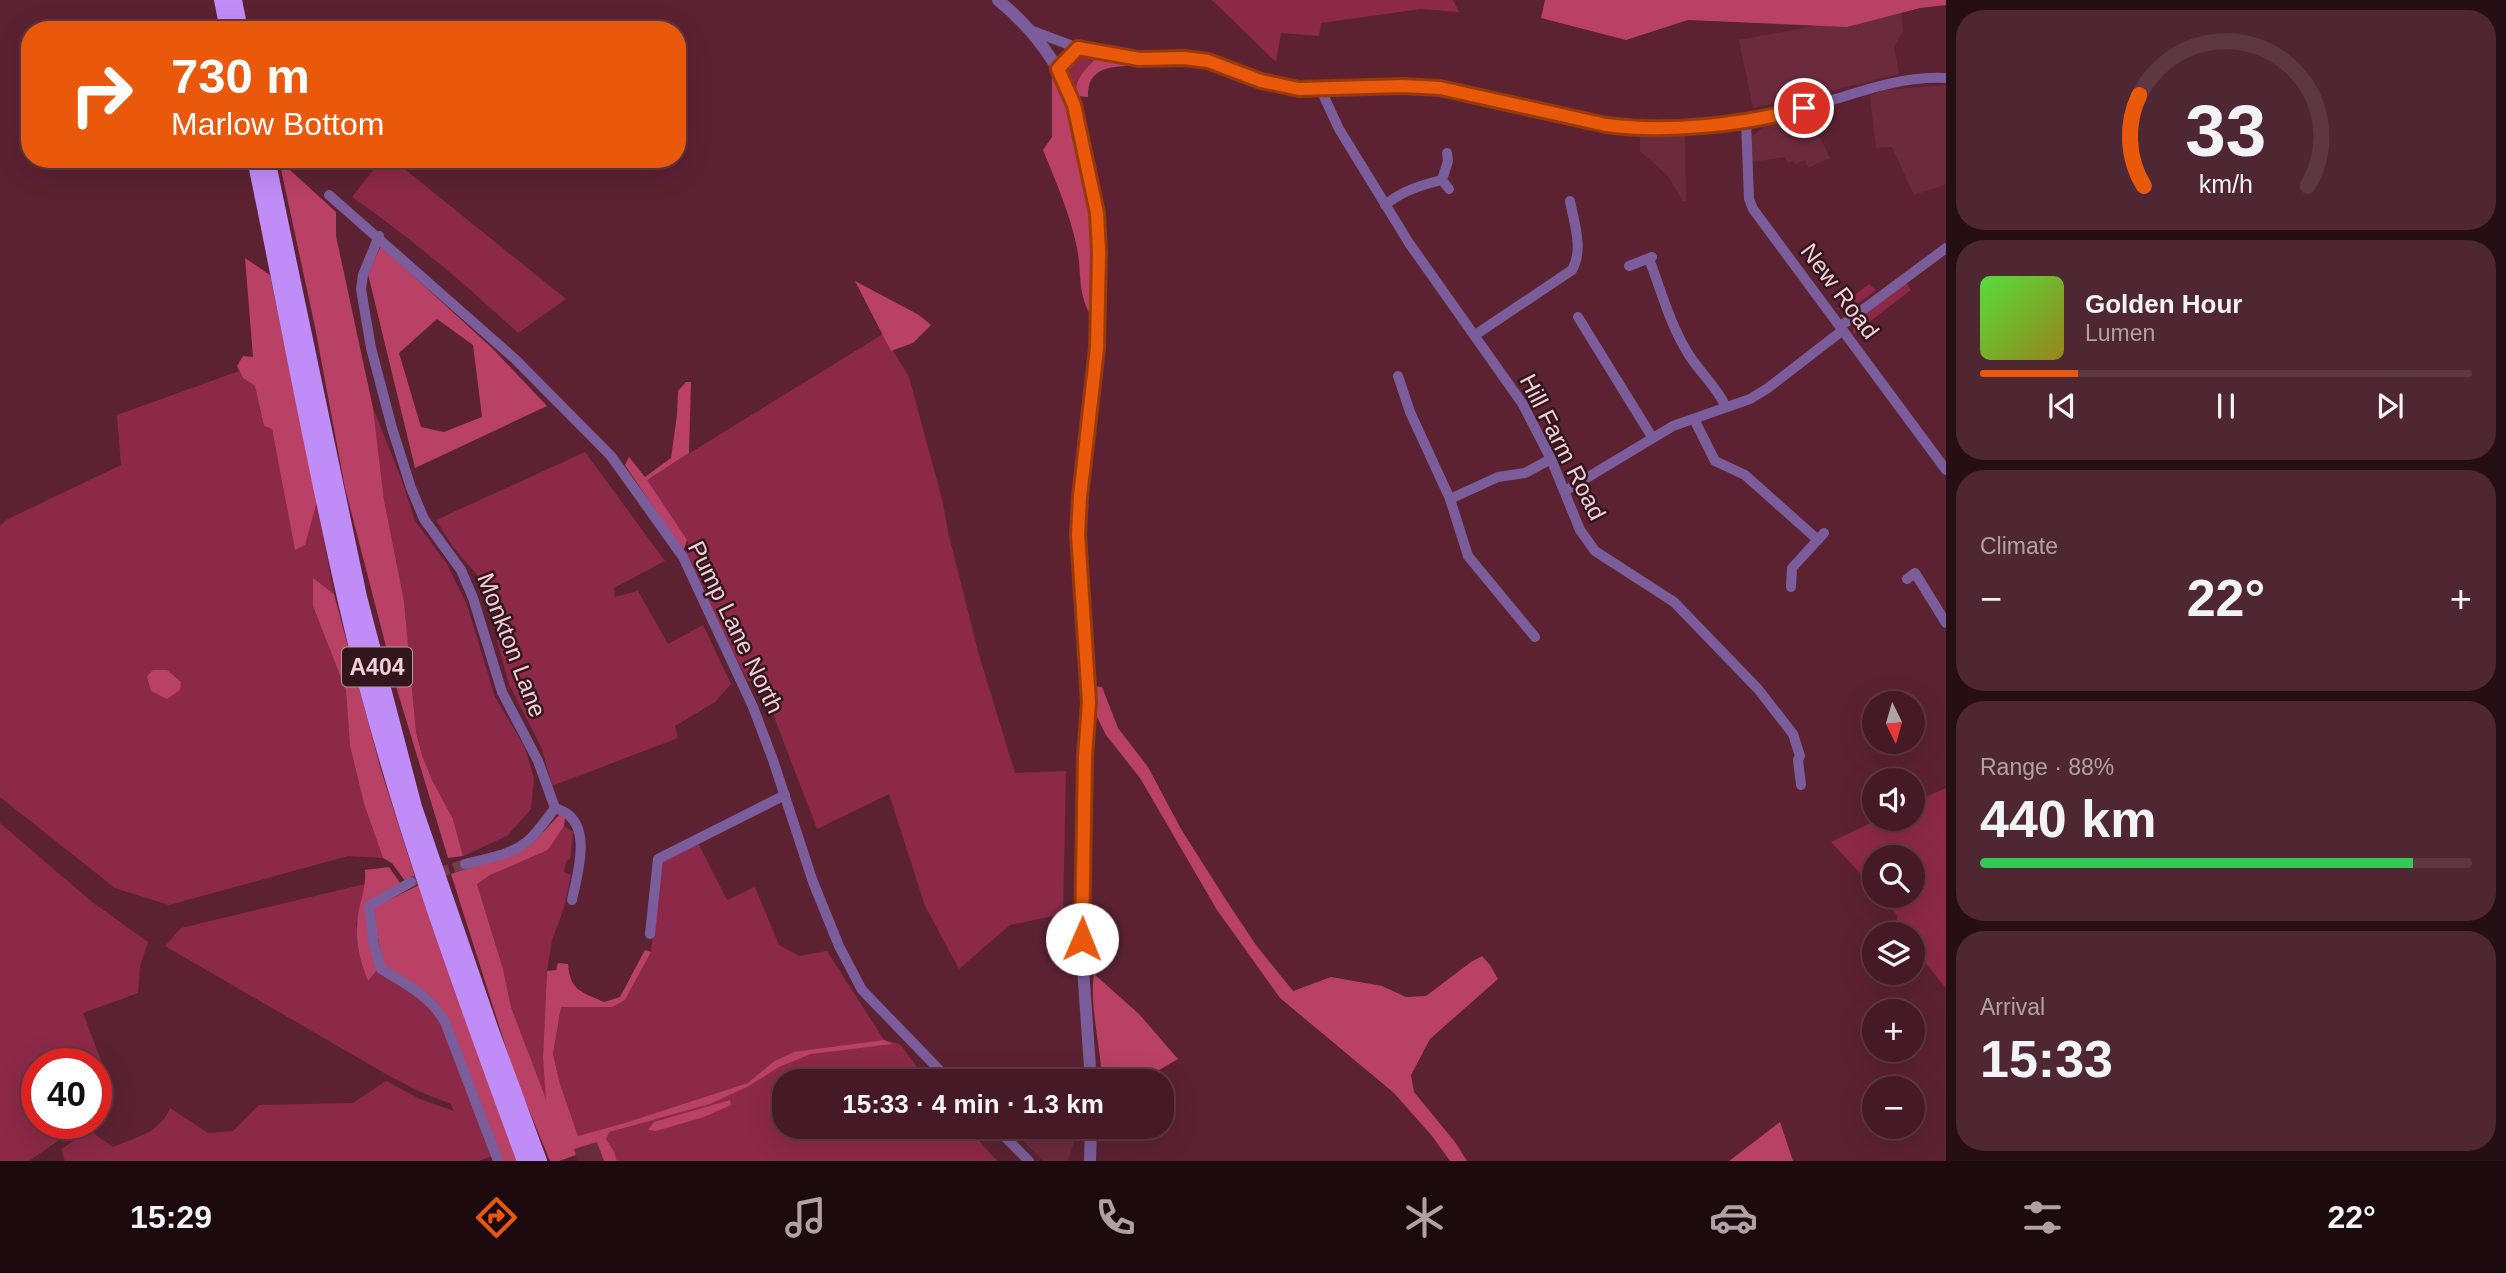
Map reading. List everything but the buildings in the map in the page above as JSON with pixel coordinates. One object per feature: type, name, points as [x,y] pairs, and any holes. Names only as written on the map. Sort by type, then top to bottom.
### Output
[{"type":"highway","points":[[222,0],[227,21]]},
{"type":"highway","points":[[234,0],[238,21]]},
{"type":"highway","name":"A404","points":[[257,168],[347,607],[393,779],[479,1038],[525,1161]]},
{"type":"highway","name":"A404","points":[[269,168],[359,597],[414,807],[489,1028],[539,1161]]},
{"type":"street","points":[[998,0],[1030,30],[1058,69],[1074,105],[1097,213],[1097,348],[1078,534],[1089,702],[1085,757],[1082,939],[1090,1069]]},
{"type":"street","points":[[1030,30],[1078,48],[1139,59],[1184,58],[1208,61],[1261,81],[1299,89],[1403,86],[1440,88],[1633,129],[1746,121],[1778,116],[1866,89],[1900,82],[1946,78]]},
{"type":"street","points":[[1058,69],[1078,48]]},
{"type":"street","name":"Hill Farm Road","points":[[1320,88],[1339,129],[1409,243],[1522,403],[1551,459],[1572,515],[1595,551],[1674,602],[1758,689],[1793,734],[1800,756],[1798,760],[1801,785]]},
{"type":"street","name":"New Road","points":[[1746,121],[1749,200],[1753,209],[1946,470]]},
{"type":"street","points":[[1442,180],[1448,161],[1447,153]]},
{"type":"street","points":[[1385,205],[1419,185],[1442,180]]},
{"type":"street","points":[[1442,180],[1449,189]]},
{"type":"street","name":"Pump Lane North","points":[[329,195],[379,236],[515,359],[611,456],[683,557],[753,707],[813,882],[839,946],[862,990],[938,1069]]},
{"type":"street","points":[[1475,335],[1572,270],[1578,260],[1571,235],[1570,201]]},
{"type":"street","name":"Monkton Lane","points":[[379,236],[363,275],[361,289],[371,348],[395,439],[424,519],[461,570],[469,588],[502,692],[538,761],[555,807]]},
{"type":"street","points":[[1565,491],[1673,426],[1750,399],[1768,388],[1946,248]]},
{"type":"street","points":[[1629,266],[1651,258],[1673,325],[1688,353],[1719,393],[1726,407]]},
{"type":"street","points":[[1578,317],[1590,329],[1652,437]]},
{"type":"street","points":[[1403,380],[1410,412],[1431,447],[1468,556],[1533,631]]},
{"type":"street","points":[[1694,419],[1715,461],[1745,475],[1821,536],[1792,568],[1791,587]]},
{"type":"street","points":[[1450,499],[1498,477],[1525,473],[1551,459]]},
{"type":"street","points":[[1907,579],[1915,573],[1946,623]]},
{"type":"street","points":[[650,934],[658,859],[785,795]]},
{"type":"street","points":[[465,864],[518,848],[531,838],[555,807],[568,814],[578,828],[581,839],[582,851],[572,900]]},
{"type":"street","points":[[411,881],[369,906],[374,944],[381,969],[424,995],[445,1022],[498,1161]]},
{"type":"street","points":[[1007,1139],[1029,1161]]},
{"type":"street","points":[[1090,1161],[1091,1139]]},
{"type":"shaded area","points":[[1212,0],[1453,0],[1459,12],[1421,9],[1321,23],[1319,36],[1281,33],[1276,62]]},
{"type":"shaded area","points":[[1545,0],[1946,0],[1946,5],[1920,8],[1847,27],[1688,20],[1626,40],[1541,18]]},
{"type":"shaded area","points":[[1900,0],[1903,31],[1894,47],[1899,74],[1753,108],[1739,40],[1866,16]]},
{"type":"shaded area","points":[[1087,55],[1096,58],[1082,77],[1075,96],[1066,66],[1075,56]]},
{"type":"shaded area","points":[[1096,58],[1131,62],[1132,66],[1101,71],[1091,80],[1088,97],[1077,96],[1079,80]]},
{"type":"shaded area","points":[[1052,73],[1072,118],[1091,222],[1091,316],[1082,291],[1071,223],[1043,150],[1052,137]]},
{"type":"shaded area","points":[[1946,85],[1946,184],[1914,195],[1892,147],[1876,148],[1870,96],[1883,90]]},
{"type":"shaded area","points":[[1808,113],[1830,158],[1808,168],[1805,160],[1795,164],[1793,161],[1788,163],[1785,157],[1752,162],[1751,137],[1765,126]]},
{"type":"shaded area","points":[[1685,133],[1686,201],[1683,201],[1668,176],[1640,151],[1640,137]]},
{"type":"shaded area","points":[[281,168],[288,168],[336,212],[336,236],[373,408],[384,500],[404,601],[416,732],[432,780],[453,819],[463,856],[448,858],[398,693],[345,488],[315,327]]},
{"type":"shaded area","points":[[375,168],[403,168],[566,299],[518,333],[437,262],[352,197]]},
{"type":"shaded area","points":[[381,246],[493,349],[547,406],[415,468],[368,274]],"holes":[[[437,319],[473,345],[482,417],[444,432],[421,427],[399,353]]]},
{"type":"shaded area","points":[[245,258],[270,275],[317,502],[305,545],[295,550],[272,429],[264,426],[255,386],[243,378],[237,366],[243,356],[253,357]]},
{"type":"shaded area","points":[[855,281],[919,315],[931,325],[913,343],[891,351]]},
{"type":"shaded area","points":[[1905,282],[1911,290],[1853,334],[1855,319]]},
{"type":"shaded area","points":[[1869,284],[1876,290],[1849,310],[1836,309]]},
{"type":"shaded area","points":[[883,334],[909,377],[943,503],[979,655],[1015,773],[1066,771],[1063,914],[1010,925],[959,969],[925,906],[889,794],[817,829],[760,680],[748,681],[706,601],[717,593],[716,589],[705,591],[686,552],[688,542],[646,480]]},
{"type":"shaded area","points":[[239,371],[243,378],[255,386],[264,426],[272,429],[295,550],[305,544],[317,502],[334,594],[314,579],[313,606],[346,691],[350,746],[364,804],[383,858],[348,856],[169,905],[115,888],[0,797],[0,526],[6,520],[121,465],[117,415]]},
{"type":"shaded area","points":[[686,382],[691,382],[689,453],[647,480],[687,540],[684,549],[625,465],[629,457],[645,477],[671,458],[678,391]]},
{"type":"shaded area","points":[[373,408],[415,521],[447,564],[467,605],[495,697],[525,748],[534,778],[531,809],[507,836],[463,856],[453,819],[432,780],[416,731],[404,601],[384,500]]},
{"type":"shaded area","points":[[585,452],[665,561],[614,588],[615,597],[638,591],[668,644],[703,625],[731,684],[715,702],[675,726],[678,738],[552,786],[542,749],[509,684],[497,641],[504,629],[478,576],[453,547],[436,520]]},
{"type":"shaded area","points":[[313,578],[334,594],[381,770],[415,877],[405,881],[392,863],[383,858],[364,804],[350,746],[346,691],[313,606]]},
{"type":"shaded area","points":[[153,670],[167,670],[181,682],[180,690],[167,699],[151,691],[147,676]]},
{"type":"shaded area","points":[[1092,686],[1102,687],[1118,728],[1148,767],[1181,829],[1256,945],[1293,991],[1331,977],[1382,986],[1406,997],[1426,996],[1482,956],[1490,965],[1498,979],[1430,1039],[1411,1075],[1414,1092],[1467,1161],[1450,1161],[1394,1093],[1280,998],[1217,910],[1140,778],[1106,735],[1094,711]]},
{"type":"shaded area","points":[[1946,788],[1946,988],[1925,963],[1925,922],[1897,922],[1897,915],[1891,908],[1925,908],[1925,845],[1862,845],[1862,875],[1831,842],[1862,827],[1862,831],[1925,831],[1925,798]]},
{"type":"shaded area","points":[[560,814],[565,818],[564,826],[548,850],[490,875],[477,884],[503,969],[511,1007],[546,1099],[543,1058],[547,971],[556,970],[558,963],[568,964],[574,985],[583,993],[604,1002],[620,997],[645,950],[651,952],[625,1000],[612,1007],[561,1007],[553,1054],[578,1136],[748,1083],[773,1062],[794,1052],[884,1040],[893,1044],[811,1054],[772,1069],[747,1087],[710,1104],[609,1132],[606,1139],[617,1161],[604,1161],[597,1142],[574,1149],[576,1155],[550,1161],[515,1076],[451,874],[522,850],[536,840]]},
{"type":"shaded area","points":[[0,823],[92,902],[148,942],[140,966],[138,993],[83,1013],[96,1048],[21,1048],[21,1139],[61,1139],[29,1161],[0,1161]]},
{"type":"shaded area","points":[[564,826],[573,832],[570,859],[566,861],[564,872],[571,875],[564,908],[552,940],[547,971],[543,1058],[547,1102],[511,1007],[503,969],[477,884],[489,875],[548,850]]},
{"type":"shaded area","points":[[696,839],[727,900],[755,887],[779,945],[799,956],[827,951],[884,1040],[900,1044],[918,1069],[772,1069],[772,1139],[978,1139],[997,1161],[617,1161],[606,1139],[578,1136],[553,1054],[561,1007],[612,1007],[625,1000],[651,952],[662,860]]},
{"type":"shaded area","points":[[389,867],[400,883],[366,906],[377,970],[368,981],[357,933],[365,870]]},
{"type":"shaded area","points":[[365,884],[356,925],[368,981],[377,970],[417,996],[438,1014],[492,1156],[479,1161],[65,1161],[61,1149],[77,1139],[102,1139],[113,1147],[154,1129],[170,1108],[208,1133],[233,1131],[259,1105],[353,1103],[386,1081],[420,1099],[454,1111],[451,1104],[386,1074],[165,946],[181,928]]},
{"type":"shaded area","points":[[419,885],[519,1161],[501,1161],[448,1022],[436,1002],[425,992],[383,967],[373,908]]},
{"type":"shaded area","points":[[1094,974],[1139,1014],[1178,1059],[1161,1069],[1101,1069]]},
{"type":"shaded area","points":[[730,1100],[731,1105],[704,1117],[656,1131],[648,1130],[654,1122]]},
{"type":"shaded area","points":[[1780,1122],[1793,1161],[1729,1161]]},
{"type":"shaded area","points":[[1075,1139],[1068,1161],[1043,1161],[1023,1141]]},
{"type":"shaded area","points":[[598,1141],[604,1161],[577,1161],[574,1149]]},
{"type":"tunnel","points":[[411,882],[465,864]]},
{"type":"route","points":[[1082,939],[1085,757],[1089,702],[1078,534],[1097,348],[1099,252],[1097,213],[1074,105],[1058,69],[1078,48],[1139,59],[1184,58],[1208,61],[1261,81],[1299,89],[1403,86],[1440,88],[1633,129],[1746,121],[1778,116],[1804,108]]}]
